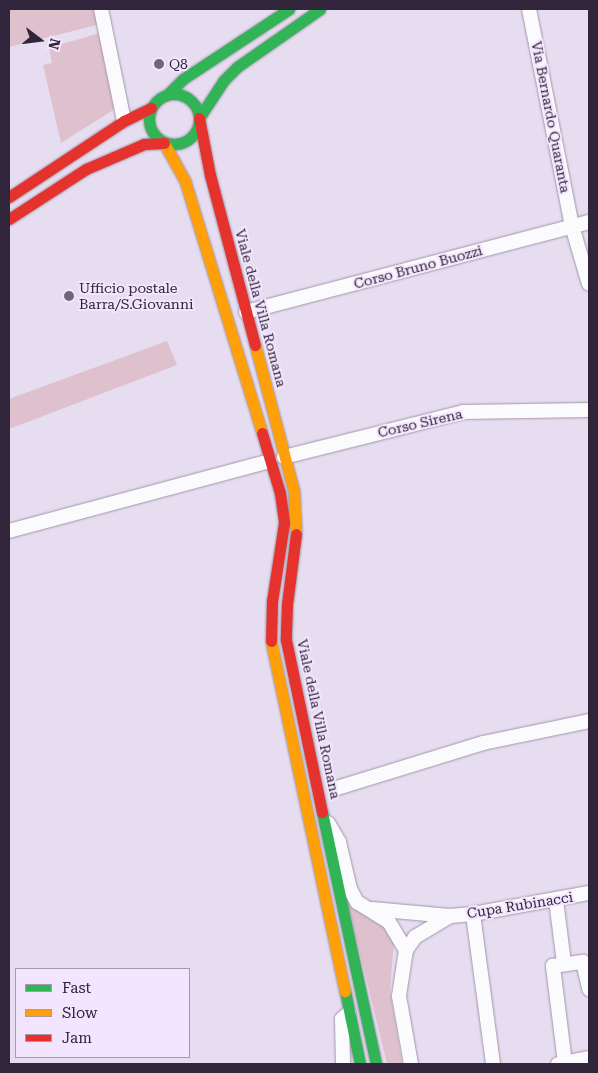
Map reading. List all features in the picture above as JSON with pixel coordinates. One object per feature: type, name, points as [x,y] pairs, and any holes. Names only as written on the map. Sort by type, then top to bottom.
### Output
[{"type":"main road","points":[[9,197],[124,120],[151,108],[183,79],[289,9]]},
{"type":"main road","points":[[9,219],[86,169],[144,144],[178,144],[187,141],[198,128],[199,118],[224,80],[236,67],[320,9]]},
{"type":"main road","points":[[168,94],[185,96],[192,102],[199,118]]},
{"type":"main road","points":[[151,108],[149,126],[153,134],[164,143],[185,181],[225,318],[270,461],[284,522],[272,601],[272,640],[360,1064]]},
{"type":"main road","name":"Viale della Villa Romana","points":[[199,118],[210,175],[294,492],[298,523],[286,604],[286,640],[326,819],[376,1064]]},
{"type":"main road","points":[[225,318],[246,312]]},
{"type":"main road","points":[[270,461],[284,457]]},
{"type":"street","points":[[101,9],[124,120]]},
{"type":"street","name":"Via Bernardo Quaranta","points":[[529,9],[572,226],[589,284]]},
{"type":"street","name":"Corso Bruno Buozzi","points":[[246,312],[589,222]]},
{"type":"street","name":"Corso Sirena","points":[[284,457],[463,412],[589,410]]},
{"type":"street","points":[[9,531],[270,461]]},
{"type":"street","points":[[336,788],[483,743],[589,721]]},
{"type":"street","points":[[326,819],[339,842],[350,889],[357,902],[372,909],[389,922],[406,950],[399,996],[411,1064]]},
{"type":"street","name":"Cupa Rubinacci","points":[[372,909],[450,916],[473,914],[589,894]]},
{"type":"street","points":[[556,900],[564,963]]},
{"type":"street","points":[[473,914],[493,1064]]},
{"type":"street","name":"Cupa Rubinacci","points":[[406,950],[416,937],[450,916]]},
{"type":"street","points":[[589,989],[584,962],[555,964],[553,968],[562,1064],[589,1058]]},
{"type":"street","points":[[343,1064],[342,1019],[349,1013]]},
{"type":"shaded area","points":[[9,9],[100,9],[101,20],[97,25],[9,47]]},
{"type":"shaded area","points":[[103,32],[118,107],[61,143],[43,65],[52,63],[49,48]]},
{"type":"shaded area","points":[[167,341],[177,365],[9,429],[9,399]]},
{"type":"shaded area","points":[[346,896],[356,910],[374,916],[386,926],[394,943],[390,990],[402,1064],[387,1064]]},
{"type":"traffic: fast","points":[[168,94],[183,79],[289,9]]},
{"type":"traffic: fast","points":[[199,118],[224,80],[237,67],[320,9]]},
{"type":"traffic: fast","points":[[169,94],[179,94],[192,101],[199,114],[199,119],[199,124],[192,137],[179,144],[169,144],[160,140],[153,133],[149,124],[149,114],[153,105],[160,98],[169,94]]},
{"type":"traffic: fast","points":[[322,812],[376,1064]]},
{"type":"traffic: fast","points":[[345,991],[360,1064]]},
{"type":"traffic: slow","points":[[164,143],[185,181],[262,433]]},
{"type":"traffic: slow","points":[[255,345],[294,492],[296,534]]},
{"type":"traffic: slow","points":[[271,641],[345,991]]},
{"type":"traffic: jam","points":[[9,197],[124,121],[151,108]]},
{"type":"traffic: jam","points":[[199,118],[210,175],[255,345]]},
{"type":"traffic: jam","points":[[9,219],[86,169],[144,144],[164,143]]},
{"type":"traffic: jam","points":[[262,433],[280,493],[284,523],[272,601],[271,641]]},
{"type":"traffic: jam","points":[[296,534],[287,604],[286,640],[322,812]]},
{"type":"place","name":"Q8","points":[[159,64]]},
{"type":"place","name":"Ufficio postale Barra/S.Giovanni","points":[[69,296]]}]
